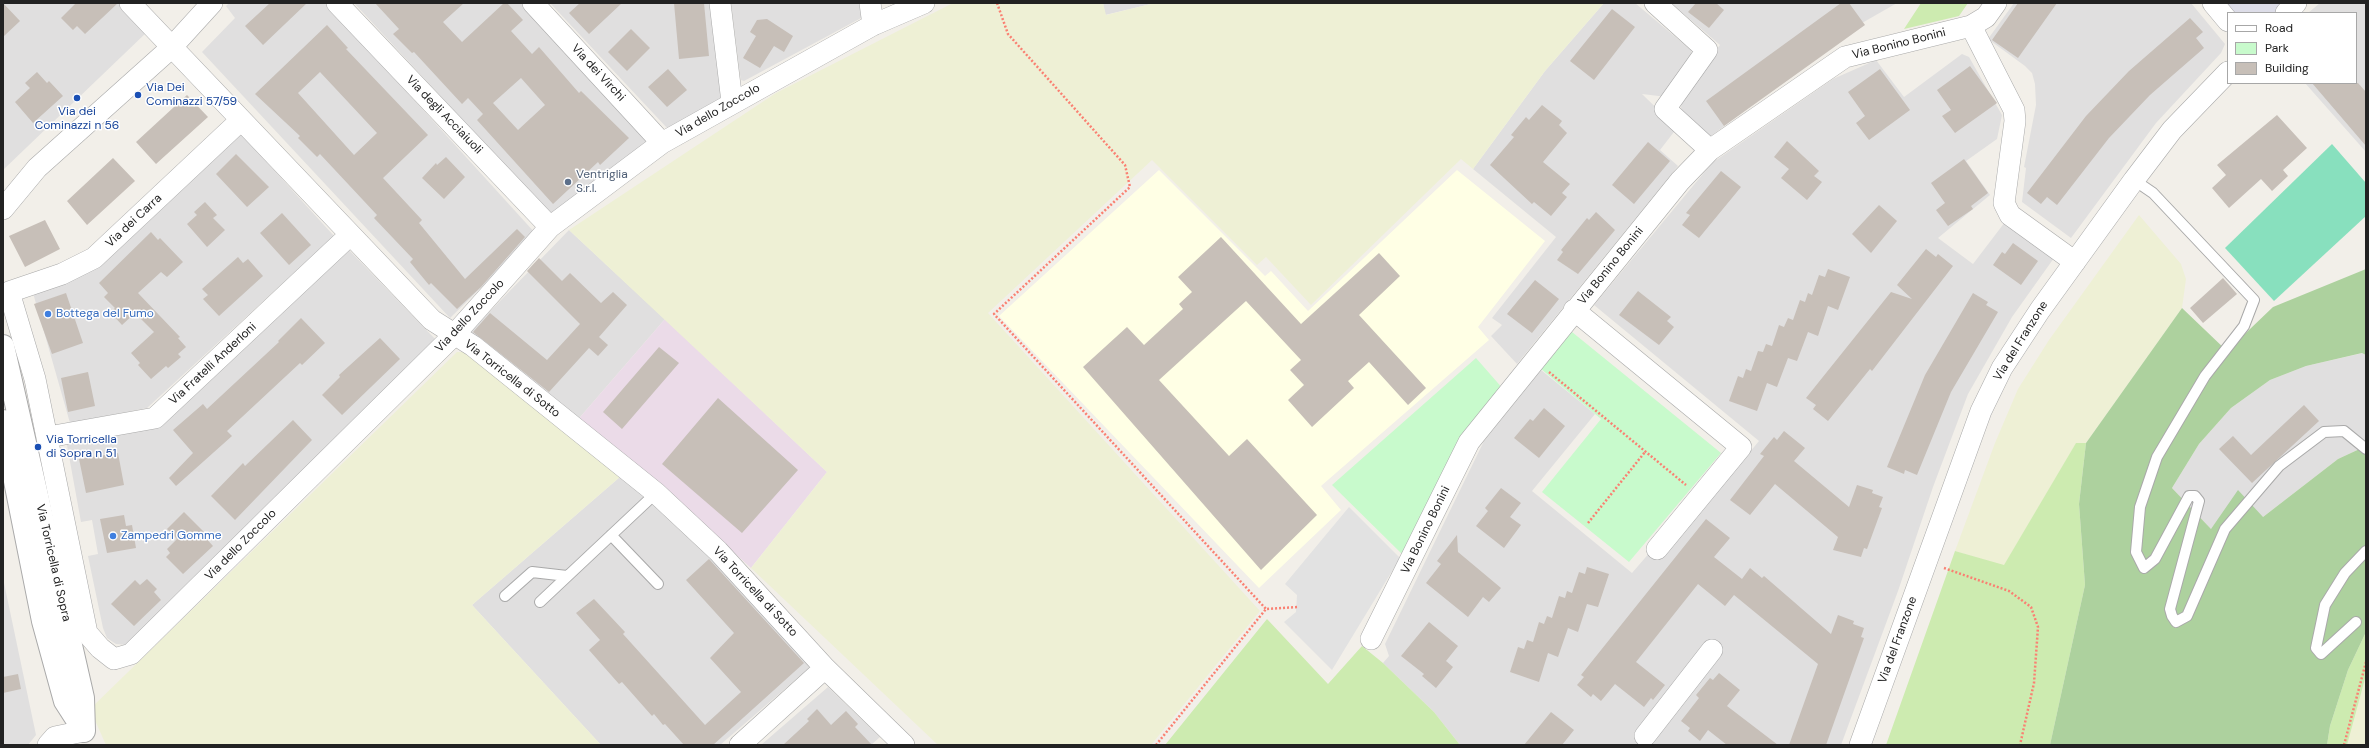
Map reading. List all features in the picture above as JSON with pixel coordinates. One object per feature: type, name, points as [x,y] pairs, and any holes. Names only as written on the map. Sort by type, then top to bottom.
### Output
[{"type":"street","name":"Via Torricella di Sotto","points":[[130,3],[171,48],[432,320],[473,346],[656,493],[718,551],[825,668],[898,743]]},
{"type":"street","points":[[3,209],[37,168],[171,48],[212,3]]},
{"type":"street","name":"Via degli Acciaiuoli","points":[[337,3],[550,227]]},
{"type":"street","name":"Via dei Virchi","points":[[533,3],[662,143]]},
{"type":"street","points":[[720,3],[732,102]]},
{"type":"street","points":[[870,3],[873,25]]},
{"type":"street","name":"Via dello Zoccolo","points":[[87,634],[100,648],[114,659],[131,654],[454,335],[550,227],[662,143],[732,102],[873,25],[924,3]]},
{"type":"street","points":[[1655,3],[1707,50],[1665,109],[1710,150]]},
{"type":"street","name":"Via Bonino Bonini","points":[[1371,639],[1469,442],[1574,310],[1680,181],[1710,150],[1845,58],[1971,26],[1986,17],[1996,3]]},
{"type":"street","points":[[2213,3],[2227,20]]},
{"type":"street","points":[[2287,12],[2296,3]]},
{"type":"street","points":[[1971,26],[2014,110],[2015,121],[2004,203],[2010,215],[2075,262]]},
{"type":"street","name":"Via del Franzone","points":[[1860,745],[1981,411],[1999,374],[2040,310],[2134,180],[2172,130],[2227,73]]},
{"type":"street","name":"Via dei Carra","points":[[9,292],[62,274],[94,258],[241,120]]},
{"type":"street","points":[[3,188],[37,168]]},
{"type":"street","name":"Via Fratelli Anderloni","points":[[48,437],[156,418],[350,235]]},
{"type":"street","name":"Via Torricella di Sopra","points":[[9,292],[35,379],[87,634]]},
{"type":"street","points":[[1574,310],[1741,447],[1701,498],[1657,549]]},
{"type":"street","name":"Via Torricella di Sopra","points":[[3,346],[16,395],[73,654],[82,698],[87,738]]},
{"type":"street","points":[[16,395],[35,379]]},
{"type":"street","name":"Via Torricella di Sopra","points":[[3,421],[43,621],[65,701],[87,738]]},
{"type":"street","points":[[73,654],[87,634]]},
{"type":"street","points":[[1646,742],[1712,650]]},
{"type":"street","points":[[740,745],[825,668]]},
{"type":"street","points":[[48,745],[55,737],[87,738]]},
{"type":"lane","points":[[2134,180],[2152,193],[2254,300],[2244,326],[2205,376],[2157,457],[2140,507],[2136,552],[2144,568],[2155,559],[2189,496],[2196,496],[2199,501],[2170,609],[2176,622],[2187,616],[2225,529],[2279,466],[2324,432],[2344,431],[2366,449]]},
{"type":"lane","points":[[540,602],[656,493]]},
{"type":"lane","points":[[611,535],[658,584]]},
{"type":"lane","points":[[2356,622],[2321,654],[2316,648],[2325,605],[2345,573],[2366,551]]},
{"type":"lane","points":[[505,596],[532,572],[567,576]]},
{"type":"path","points":[[997,3],[1008,34],[1125,165],[1130,187],[994,314],[1266,609]]},
{"type":"path","points":[[1534,360],[1701,498]]},
{"type":"path","points":[[1588,523],[1645,452]]},
{"type":"path","points":[[1927,563],[2009,591],[2031,606],[2038,626],[2034,683],[2020,745]]},
{"type":"path","points":[[1156,745],[1266,609],[1299,607]]},
{"type":"path","points":[[2344,745],[2366,662]]},
{"type":"shaded area","points":[[3,3],[120,3],[147,32],[3,170]]},
{"type":"shaded area","points":[[229,3],[326,3],[536,234],[450,318],[202,52],[235,18],[226,6]]},
{"type":"shaded area","points":[[354,3],[521,3],[648,140],[553,217]]},
{"type":"shaded area","points":[[550,3],[711,3],[723,97],[668,129]]},
{"type":"shaded area","points":[[731,3],[862,3],[863,17],[744,81],[741,80],[740,75]]},
{"type":"shaded area","points":[[953,3],[1103,3],[1106,15],[1155,3],[1604,3],[1545,71],[1473,169],[1461,159],[1311,305],[1266,257],[1257,265],[1152,160],[988,313],[1260,611],[1151,745],[938,745],[751,568],[827,472],[569,230],[776,93]]},
{"type":"shaded area","points":[[1103,3],[1155,3],[1105,15]]},
{"type":"shaded area","points":[[1604,3],[1635,3],[1691,50],[1693,63],[1667,97],[1642,94],[1677,128],[1660,150],[1678,166],[1517,364],[1491,336],[1502,325],[1492,318],[1556,237],[1473,169],[1545,71]]},
{"type":"shaded area","points":[[1671,3],[1897,3],[1862,23],[1707,139],[1685,115],[1681,108],[1682,100],[1684,93],[1720,45]]},
{"type":"shaded area","points":[[2014,3],[2191,3],[2225,44],[2221,53],[2156,123],[2071,238],[2022,202],[2026,168],[2024,167],[2036,105],[2035,84],[2032,73],[2025,66],[1988,39]]},
{"type":"shaded area","points":[[2209,3],[2305,3],[2296,12],[2227,12]]},
{"type":"shaded area","points":[[2320,3],[2366,3],[2366,152],[2306,84],[2357,84],[2357,12],[2309,12]]},
{"type":"shaded area","points":[[1962,54],[1969,57],[2002,115],[1997,139],[1966,161],[1990,195],[1938,238],[1973,264],[2005,222],[2054,258],[2012,317],[1968,394],[1933,487],[1898,591],[1841,745],[1460,745],[1434,712],[1383,663],[1389,656],[1385,644],[1484,441],[1541,370],[1595,414],[1532,491],[1632,573],[1651,551],[1661,559],[1759,441],[1594,305],[1712,163],[1833,79],[1876,60],[1904,97]]},
{"type":"shaded area","points":[[241,134],[334,236],[147,408],[70,423],[33,293],[93,270],[120,248]]},
{"type":"shaded area","points":[[1159,170],[1265,276],[1271,271],[1308,311],[1457,170],[1545,241],[1478,327],[1489,340],[1321,486],[1341,510],[1259,588],[999,316]]},
{"type":"shaded area","points":[[2139,215],[2181,264],[2186,279],[2182,308],[2086,443],[2076,444],[2004,566],[1955,551],[1995,443],[2018,389],[2049,340]]},
{"type":"shaded area","points":[[569,230],[665,319],[575,423],[467,335]]},
{"type":"shaded area","points":[[349,250],[437,341],[128,645],[116,644],[107,638],[103,628],[88,556],[98,554],[92,520],[81,522],[67,445],[158,427]]},
{"type":"shaded area","points":[[665,319],[827,472],[751,568],[637,465],[575,423]]},
{"type":"shaded area","points":[[457,352],[471,352],[628,470],[472,605],[601,745],[106,745],[90,709]]},
{"type":"shaded area","points":[[2363,353],[2366,355],[2366,446],[2338,459],[2263,517],[2211,529],[2172,488],[2199,444],[2231,408],[2270,380],[2306,366]]},
{"type":"shaded area","points":[[628,470],[816,662],[720,745],[601,745],[472,605]]},
{"type":"shaded area","points":[[1349,507],[1400,558],[1332,670],[1284,622],[1296,612],[1297,595],[1285,584]]},
{"type":"shaded area","points":[[3,578],[36,735],[28,745],[3,745]]},
{"type":"shaded area","points":[[2366,675],[2366,745],[2347,745],[2350,730]]},
{"type":"shaded area","points":[[828,687],[880,737],[871,745],[761,745]]},
{"type":"green space","points":[[1921,3],[1968,3],[1959,16],[1904,29]]},
{"type":"green space","points":[[2332,144],[2366,183],[2366,216],[2274,301],[2225,248]]},
{"type":"green space","points":[[2366,269],[2366,355],[2362,353],[2306,366],[2270,380],[2231,408],[2199,444],[2172,488],[2211,529],[2238,490],[2263,517],[2338,459],[2366,446],[2366,632],[2348,670],[2330,726],[2327,745],[2050,745],[2085,585],[2079,504],[2086,443],[2182,308],[2227,351],[2273,307]]},
{"type":"green space","points":[[1572,332],[1721,453],[1629,562],[1542,492],[1601,419],[1540,368]]},
{"type":"green space","points":[[1476,358],[1504,390],[1403,555],[1332,485]]},
{"type":"green space","points":[[2076,443],[2086,443],[2079,504],[2085,585],[2050,745],[1886,745],[1955,551],[2004,565]]},
{"type":"green space","points":[[1267,619],[1328,684],[1362,646],[1383,663],[1434,712],[1460,745],[1165,745]]},
{"type":"green space","points":[[2366,632],[2366,675],[2347,745],[2327,745],[2330,726],[2348,670]]},
{"type":"building","points":[[3,3],[20,21],[3,37]]},
{"type":"building","points":[[76,3],[118,3],[85,34],[77,26],[73,30],[61,18]]},
{"type":"building","points":[[270,3],[307,3],[263,45],[245,26]]},
{"type":"building","points":[[375,3],[464,3],[443,22],[462,42],[504,3],[507,3],[523,20],[511,31],[532,54],[539,47],[579,93],[581,91],[629,138],[600,165],[598,162],[553,204],[477,120],[483,114],[468,98],[462,104],[414,52],[412,53],[393,34],[399,29]],"holes":[[[521,78],[545,105],[518,130],[493,103]]]},
{"type":"building","points":[[580,3],[622,3],[589,34],[569,13]]},
{"type":"building","points":[[674,3],[704,3],[709,56],[679,59]]},
{"type":"building","points":[[1696,3],[1716,3],[1724,10],[1709,28],[1688,12]]},
{"type":"building","points":[[1841,3],[1849,3],[1865,25],[1724,126],[1706,101]]},
{"type":"building","points":[[2018,3],[2057,3],[2018,58],[1992,40]]},
{"type":"building","points":[[1612,9],[1635,27],[1594,80],[1570,61]]},
{"type":"building","points":[[2190,18],[2203,32],[2196,38],[2204,48],[2150,95],[2109,138],[2057,205],[2047,197],[2041,204],[2027,193],[2086,116],[2129,71]]},
{"type":"building","points":[[767,19],[793,36],[784,52],[774,46],[760,68],[743,58],[756,36],[750,32],[757,20]]},
{"type":"building","points":[[327,25],[348,48],[346,49],[428,135],[383,178],[422,220],[419,223],[465,279],[517,229],[525,237],[481,287],[457,309],[431,283],[429,285],[410,262],[413,259],[374,218],[377,215],[320,154],[317,157],[298,138],[300,136],[255,94]],"holes":[[[320,72],[377,133],[354,155],[298,93]]]},
{"type":"building","points":[[631,29],[650,48],[627,71],[608,52]]},
{"type":"building","points":[[1970,66],[1997,103],[1955,133],[1942,116],[1951,110],[1937,90]]},
{"type":"building","points":[[668,69],[687,90],[667,107],[648,87]]},
{"type":"building","points":[[1880,69],[1910,110],[1869,140],[1856,123],[1865,116],[1848,92]]},
{"type":"building","points":[[37,72],[47,83],[49,81],[63,96],[33,123],[15,102],[30,88],[25,83]]},
{"type":"building","points":[[2358,83],[2366,92],[2366,146],[2313,84]]},
{"type":"building","points":[[187,95],[208,117],[156,164],[136,142]]},
{"type":"building","points":[[1542,105],[1562,121],[1559,125],[1567,133],[1543,162],[1570,184],[1562,193],[1567,197],[1551,216],[1534,202],[1532,204],[1490,165],[1514,137],[1511,135],[1526,117],[1529,120]]},
{"type":"building","points":[[2277,115],[2307,148],[2283,170],[2288,176],[2272,191],[2261,179],[2229,208],[2212,188],[2226,175],[2217,165]]},
{"type":"building","points":[[1787,141],[1819,171],[1814,176],[1822,182],[1807,200],[1781,178],[1789,169],[1774,157]]},
{"type":"building","points":[[1648,142],[1670,161],[1634,204],[1612,185]]},
{"type":"building","points":[[236,154],[269,187],[247,207],[216,174]]},
{"type":"building","points":[[446,157],[465,177],[444,199],[422,178],[436,163],[437,165]]},
{"type":"building","points":[[113,158],[135,181],[87,225],[67,201]]},
{"type":"building","points":[[1964,159],[1988,193],[1971,206],[1973,209],[1948,226],[1936,210],[1945,203],[1931,183]]},
{"type":"building","points":[[1721,171],[1741,187],[1699,238],[1682,225],[1690,215],[1686,213]]},
{"type":"building","points":[[205,202],[217,215],[213,218],[225,230],[207,247],[187,224],[197,215],[194,212]]},
{"type":"building","points":[[1879,205],[1897,221],[1871,253],[1852,234]]},
{"type":"building","points":[[1596,212],[1615,230],[1578,274],[1557,260],[1563,252],[1561,250],[1587,218],[1589,220]]},
{"type":"building","points":[[282,213],[311,245],[289,265],[260,233]]},
{"type":"building","points":[[45,220],[60,249],[25,267],[9,236]]},
{"type":"building","points":[[151,232],[158,240],[160,238],[183,262],[167,277],[161,272],[138,293],[180,337],[178,338],[186,347],[178,354],[181,357],[168,368],[166,366],[151,379],[138,365],[140,363],[131,353],[154,332],[135,313],[122,325],[110,312],[115,308],[104,297],[108,293],[99,283]]},
{"type":"building","points":[[1221,237],[1301,324],[1379,253],[1400,276],[1359,315],[1426,388],[1408,405],[1369,362],[1348,381],[1354,388],[1312,427],[1288,400],[1304,385],[1290,370],[1301,360],[1246,301],[1159,380],[1229,456],[1247,439],[1317,515],[1261,570],[1083,367],[1127,327],[1144,345],[1183,309],[1179,304],[1192,292],[1178,277]]},
{"type":"building","points":[[2013,243],[2038,261],[2021,285],[1993,265],[2002,252],[2005,254]]},
{"type":"building","points":[[1926,249],[1936,257],[1938,254],[1953,266],[1872,371],[1870,369],[1828,421],[1813,409],[1816,405],[1806,398],[1891,292],[1912,299],[1897,285]]},
{"type":"building","points":[[238,257],[243,263],[248,259],[263,276],[219,316],[203,299],[208,295],[202,289]]},
{"type":"building","points":[[539,258],[562,281],[570,273],[601,303],[613,292],[627,305],[599,337],[608,345],[598,356],[589,348],[549,392],[473,332],[490,313],[547,360],[580,324],[527,271]]},
{"type":"building","points":[[1828,269],[1850,277],[1838,310],[1828,306],[1818,336],[1808,332],[1797,361],[1788,358],[1777,387],[1767,383],[1757,411],[1729,401],[1738,376],[1743,378],[1746,369],[1751,371],[1758,351],[1763,352],[1766,344],[1772,346],[1779,325],[1784,327],[1788,318],[1793,320],[1800,300],[1805,302],[1808,293],[1812,295],[1819,275],[1825,277]]},
{"type":"building","points":[[2223,278],[2237,294],[2203,323],[2190,308]]},
{"type":"building","points":[[1535,280],[1559,299],[1532,333],[1507,314]]},
{"type":"building","points":[[1638,291],[1671,317],[1667,321],[1674,327],[1659,345],[1619,315]]},
{"type":"building","points":[[66,293],[83,343],[52,354],[34,304]]},
{"type":"building","points":[[1973,293],[1988,302],[1986,305],[1998,312],[1951,392],[1917,475],[1905,470],[1904,474],[1887,467],[1925,375]]},
{"type":"building","points":[[301,318],[325,343],[302,365],[300,363],[227,431],[232,436],[176,486],[169,478],[193,453],[173,430],[203,404],[207,409],[279,342],[278,341]]},
{"type":"building","points":[[380,338],[400,359],[342,415],[322,395],[340,377],[339,375]]},
{"type":"building","points":[[659,347],[679,363],[622,429],[603,412]]},
{"type":"building","points":[[88,372],[95,406],[68,412],[61,378]]},
{"type":"building","points":[[718,398],[798,470],[742,533],[662,464]]},
{"type":"building","points":[[2304,405],[2319,421],[2252,483],[2219,449],[2233,436],[2251,455]]},
{"type":"building","points":[[1544,408],[1565,426],[1539,458],[1514,438],[1530,419],[1533,421]]},
{"type":"building","points":[[293,420],[312,440],[235,520],[211,496],[243,463],[245,466]]},
{"type":"building","points":[[1784,431],[1805,448],[1794,461],[1849,507],[1857,485],[1873,490],[1872,493],[1883,497],[1879,507],[1882,508],[1867,549],[1864,548],[1861,557],[1833,550],[1838,537],[1775,484],[1750,515],[1730,500],[1764,456],[1760,454],[1774,437],[1777,440]]},
{"type":"building","points":[[118,453],[124,485],[86,493],[79,459]]},
{"type":"building","points":[[1501,488],[1521,503],[1510,517],[1521,525],[1504,548],[1476,526],[1488,511],[1485,508]]},
{"type":"building","points":[[184,512],[207,535],[203,535],[213,546],[183,574],[166,557],[170,553],[167,549],[177,539],[167,529]]},
{"type":"building","points":[[124,515],[126,526],[132,525],[136,548],[107,553],[100,519]]},
{"type":"building","points":[[1706,519],[1730,538],[1714,557],[1742,579],[1750,568],[1762,578],[1764,576],[1831,634],[1838,615],[1854,621],[1853,624],[1864,628],[1861,637],[1864,638],[1826,745],[1789,745],[1818,664],[1734,595],[1725,606],[1698,584],[1636,662],[1665,685],[1653,700],[1651,698],[1644,707],[1615,684],[1601,701],[1593,694],[1591,697],[1577,685],[1584,677],[1581,675]]},
{"type":"building","points":[[1457,535],[1458,552],[1501,588],[1489,602],[1483,597],[1468,617],[1426,583],[1441,564],[1437,561]]},
{"type":"building","points":[[709,559],[804,663],[713,745],[684,745],[654,714],[652,716],[622,682],[619,684],[589,650],[600,640],[576,613],[594,599],[625,632],[623,634],[705,725],[741,692],[710,658],[734,633],[686,580]]},
{"type":"building","points":[[1587,567],[1609,574],[1598,607],[1587,604],[1578,632],[1568,628],[1558,657],[1548,653],[1539,682],[1510,672],[1518,647],[1524,649],[1527,640],[1533,642],[1539,622],[1544,624],[1547,616],[1552,618],[1559,596],[1565,598],[1567,591],[1572,593],[1579,572],[1585,574]]},
{"type":"building","points":[[147,579],[157,589],[154,592],[161,600],[134,626],[111,604],[135,580],[140,585]]},
{"type":"building","points":[[1429,622],[1458,646],[1446,661],[1453,667],[1436,688],[1422,676],[1424,674],[1401,656]]},
{"type":"building","points":[[1719,673],[1740,690],[1727,706],[1778,745],[1727,745],[1708,730],[1700,741],[1688,731],[1690,728],[1681,721],[1699,698],[1696,695],[1710,678],[1713,680]]},
{"type":"building","points":[[18,674],[21,689],[3,693],[3,677]]},
{"type":"building","points":[[817,709],[831,725],[846,711],[858,724],[855,727],[872,745],[783,745],[809,721],[807,719]]},
{"type":"building","points":[[1551,712],[1574,730],[1562,745],[1524,745]]},
{"type":"place","name":"Via Dei Cominazzi 57/59","points":[[138,95]]},
{"type":"place","name":"Via dei Cominazzi n 56","points":[[77,98]]},
{"type":"place","name":"Ventriglia S.r.l.","points":[[568,182]]},
{"type":"place","name":"Bottega del Fumo","points":[[48,314]]},
{"type":"place","name":"Via Torricella di Sopra n 51","points":[[38,447]]},
{"type":"place","name":"Zampedri Gomme","points":[[113,536]]}]
